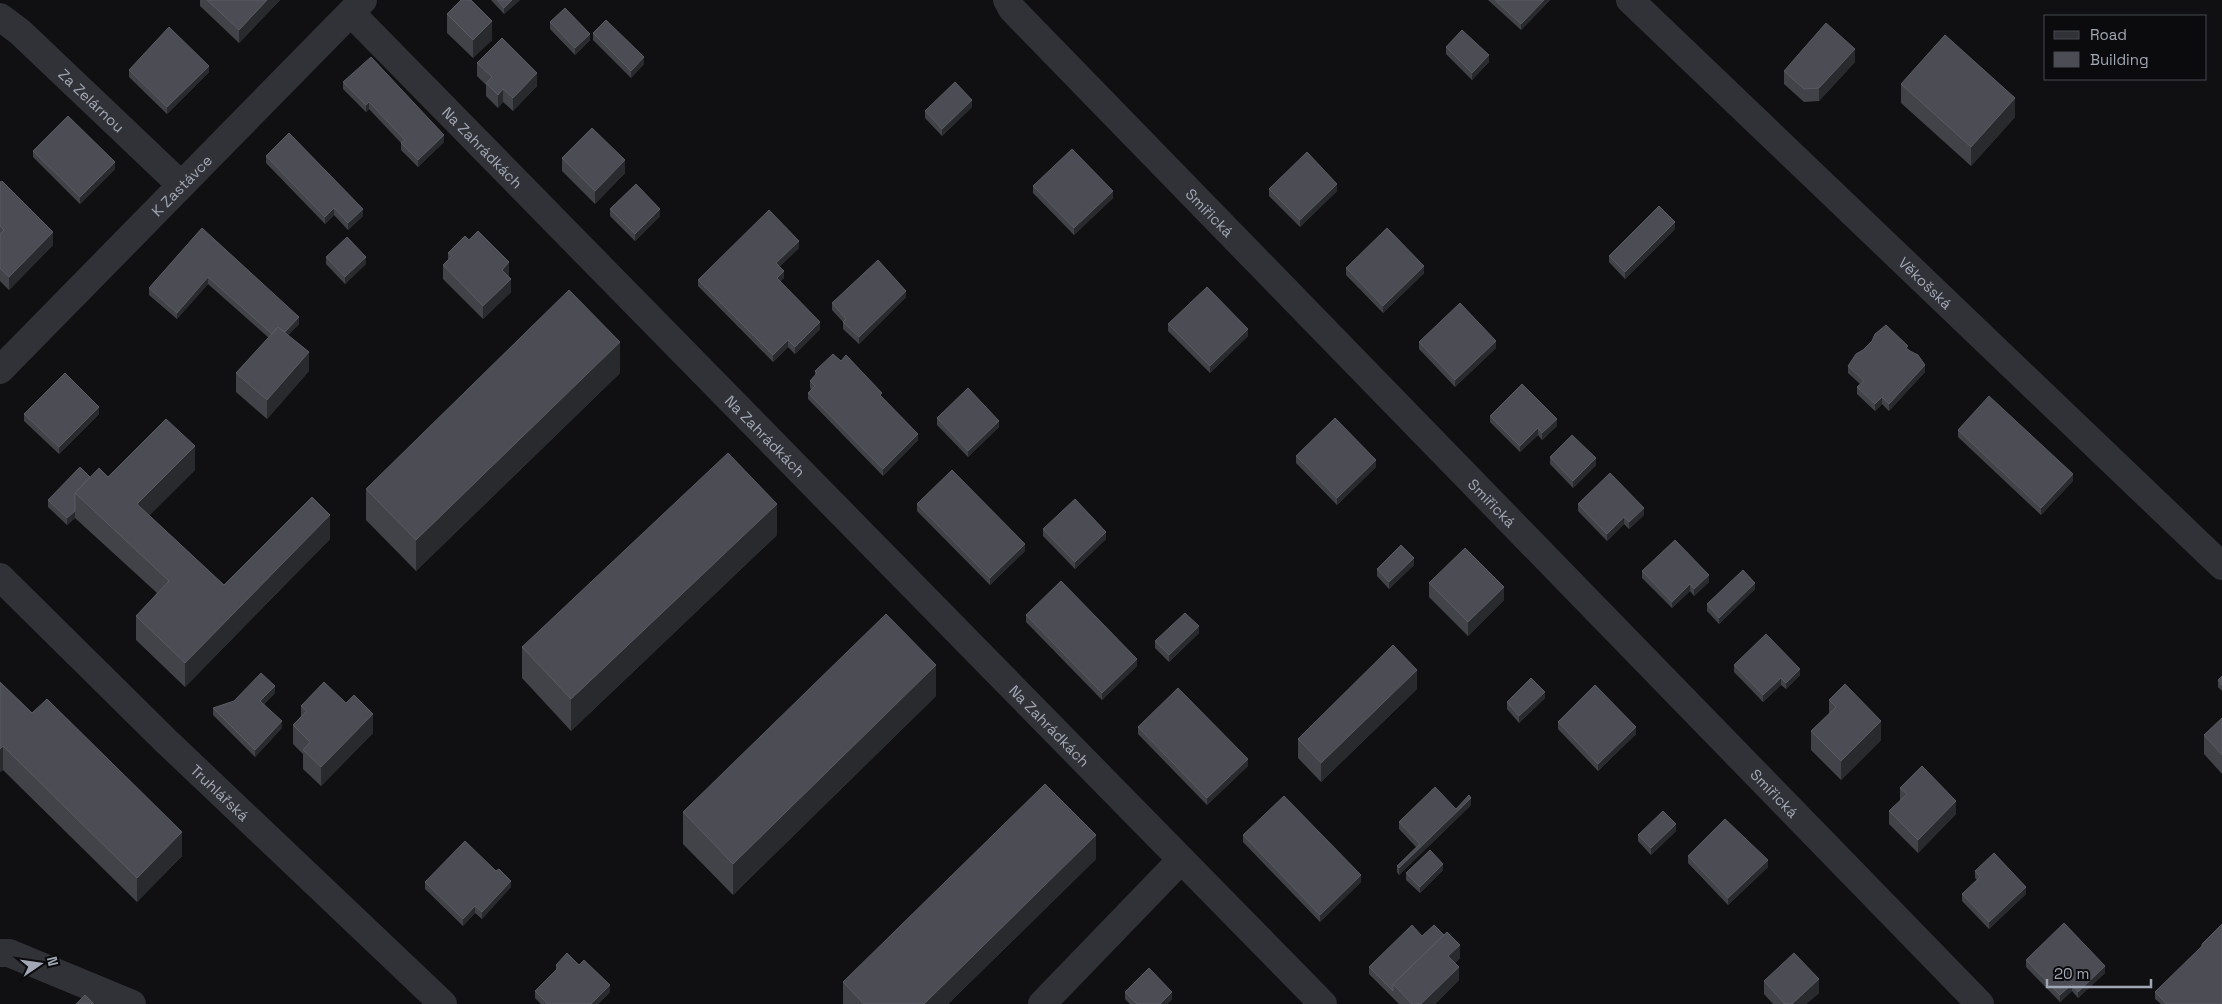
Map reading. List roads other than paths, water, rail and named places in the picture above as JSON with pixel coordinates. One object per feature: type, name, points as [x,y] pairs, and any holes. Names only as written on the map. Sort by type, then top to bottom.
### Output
[{"type":"street","name":"Smiřická","points":[[1007,0],[1012,9],[1980,1004]]},
{"type":"street","name":"Věkošská","points":[[1630,0],[2222,566]]},
{"type":"street","name":"K Zastávce","points":[[0,370],[357,6]]},
{"type":"street","name":"Na Zahrádkách","points":[[357,6],[1181,860],[1323,1004]]},
{"type":"street","name":"Za Zelárnou","points":[[0,17],[20,32],[182,186]]},
{"type":"street","name":"Truhlářská","points":[[0,577],[166,741],[443,1004]]},
{"type":"street","points":[[1042,1004],[1181,860]]},
{"type":"street","points":[[0,953],[9,954],[132,1004]]}]
